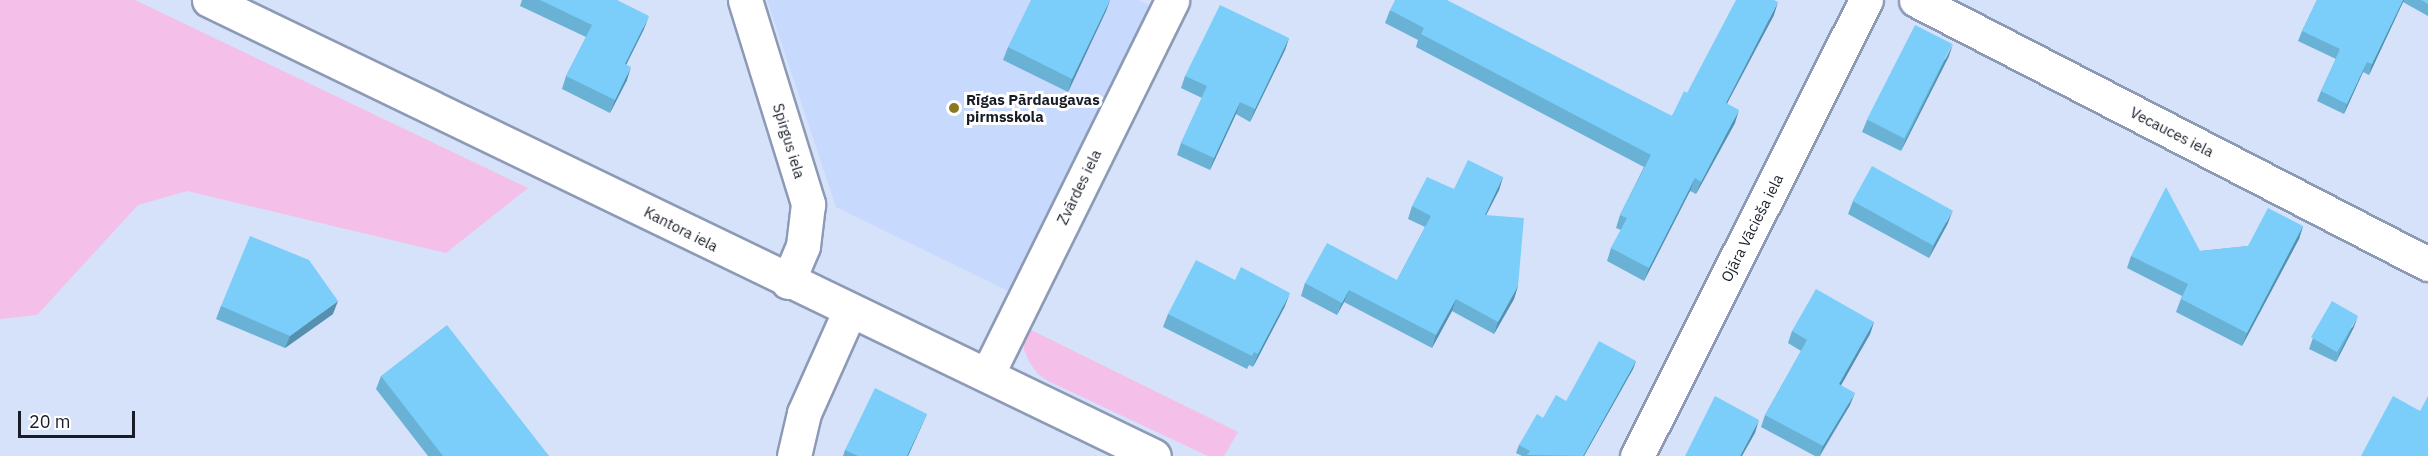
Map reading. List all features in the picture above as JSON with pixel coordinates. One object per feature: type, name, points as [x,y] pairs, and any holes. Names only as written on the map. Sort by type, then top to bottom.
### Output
[{"type":"main road","name":"Kantora iela","points":[[209,0],[788,282],[1154,456]]},
{"type":"main road","name":"Spirgus iela","points":[[745,0],[808,204],[803,246],[788,282]]},
{"type":"main road","name":"Zvārdes iela","points":[[987,375],[1172,0]]},
{"type":"main road","name":"Ojāra Vācieša iela","points":[[1637,456],[1866,0]]},
{"type":"main road","name":"Vecauces iela","points":[[1916,0],[2428,264]]},
{"type":"main road","points":[[794,456],[804,413],[850,310]]},
{"type":"shaded area","points":[[0,0],[135,0],[528,188],[446,253],[187,191],[138,205],[37,315],[0,319]]},
{"type":"shaded area","name":"Rīgas Pārdaugavas pirmsskola","points":[[767,0],[1139,0],[1155,8],[1012,293],[836,207]]},
{"type":"shaded area","points":[[1025,327],[1238,432],[1224,456],[1208,456],[1048,381],[1038,374],[1024,350]]},
{"type":"building","points":[[540,0],[617,0],[649,16],[625,64],[631,67],[615,100],[566,76],[592,25]]},
{"type":"building","points":[[1031,0],[1110,0],[1072,79],[1008,47]]},
{"type":"building","points":[[1395,0],[1447,0],[1672,116],[1684,91],[1687,93],[1736,0],[1774,0],[1778,2],[1726,103],[1739,110],[1701,182],[1695,178],[1649,268],[1611,248],[1627,218],[1620,215],[1651,155],[1421,34],[1424,28],[1390,10]]},
{"type":"building","points":[[2317,0],[2403,0],[2372,64],[2367,62],[2347,104],[2321,91],[2340,49],[2302,31]]},
{"type":"building","points":[[1220,5],[1289,38],[1255,109],[1240,102],[1214,158],[1181,143],[1207,86],[1185,76]]},
{"type":"building","points":[[1915,25],[1952,44],[1904,139],[1867,119]]},
{"type":"building","points":[[1468,160],[1503,177],[1485,215],[1524,218],[1518,286],[1498,322],[1456,299],[1436,335],[1349,290],[1342,303],[1305,283],[1327,243],[1397,280],[1431,216],[1412,206],[1427,177],[1454,189]]},
{"type":"building","points":[[1872,166],[1952,211],[1933,246],[1853,201]]},
{"type":"building","points":[[2166,187],[2200,251],[2248,246],[2268,208],[2303,226],[2247,333],[2181,299],[2188,284],[2131,256]]},
{"type":"building","points":[[250,236],[309,260],[338,301],[290,336],[221,306]]},
{"type":"building","points":[[1196,260],[1235,280],[1241,267],[1290,293],[1258,354],[1254,352],[1252,356],[1168,314]]},
{"type":"building","points":[[1816,289],[1874,322],[1839,384],[1855,393],[1823,446],[1765,415],[1807,340],[1792,331]]},
{"type":"building","points":[[2332,301],[2358,316],[2337,352],[2311,337]]},
{"type":"building","points":[[447,325],[549,456],[443,456],[381,376]]},
{"type":"building","points":[[1599,341],[1636,361],[1583,456],[1527,455],[1530,451],[1519,445],[1537,414],[1543,418],[1556,395],[1566,401]]},
{"type":"building","points":[[875,388],[927,414],[907,456],[858,456],[845,450]]},
{"type":"building","points":[[1715,396],[1759,420],[1740,456],[1685,456]]},
{"type":"building","points":[[2393,396],[2420,411],[2428,396],[2428,456],[2361,456]]},
{"type":"place","name":"Rīgas Pārdaugavas pirmsskola","points":[[954,108]]}]
